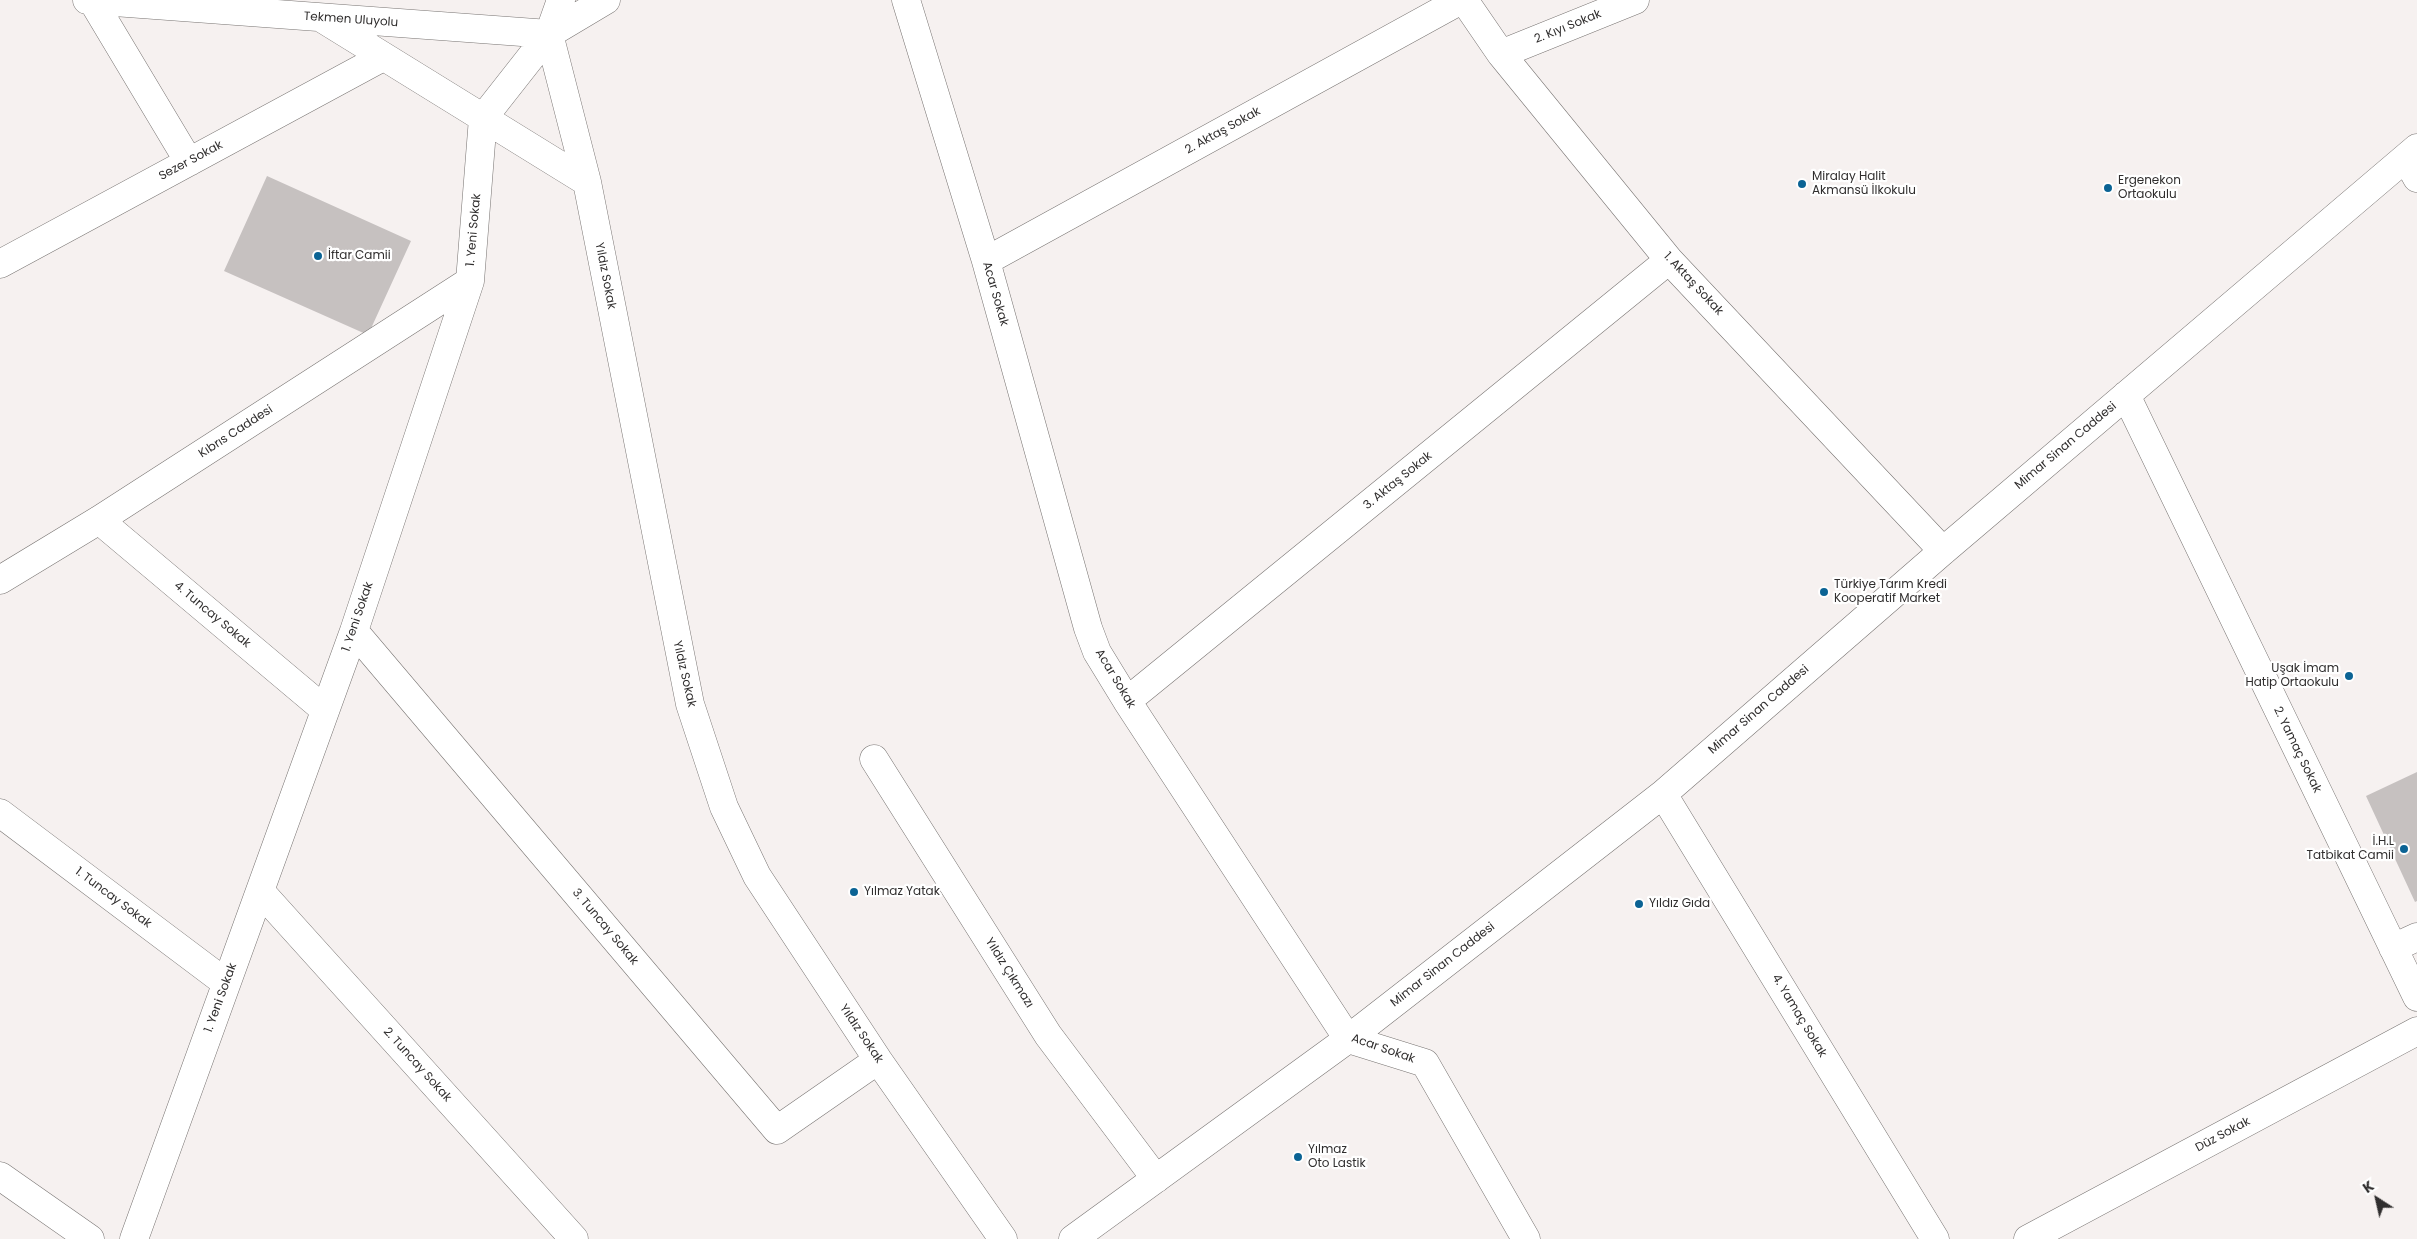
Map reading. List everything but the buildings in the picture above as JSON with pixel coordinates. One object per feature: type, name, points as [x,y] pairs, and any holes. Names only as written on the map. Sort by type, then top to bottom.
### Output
[{"type":"street","name":"Tekmen Uluyolu","points":[[87,0],[203,5],[319,17],[549,34]]},
{"type":"street","points":[[92,0],[189,162]]},
{"type":"street","points":[[483,118],[549,34],[561,0]]},
{"type":"street","points":[[549,34],[606,0]]},
{"type":"street","name":"Acar Sokak","points":[[906,0],[986,261],[1088,628],[1097,652],[1348,1039],[1425,1064],[1526,1239]]},
{"type":"street","name":"2. Aktaş Sokak","points":[[986,261],[1462,0]]},
{"type":"street","name":"1. Aktaş Sokak","points":[[1462,0],[1501,54],[1669,260],[1943,551]]},
{"type":"street","name":"2. Kıyı Sokak","points":[[1501,54],[1635,0]]},
{"type":"street","points":[[319,17],[587,182]]},
{"type":"street","name":"Yıldız Sokak","points":[[549,34],[587,182],[690,704],[724,807],[757,876],[878,1060],[1003,1239]]},
{"type":"street","name":"Sezer Sokak","points":[[0,264],[383,57]]},
{"type":"street","name":"1. Yeni Sokak","points":[[134,1239],[354,630],[470,281],[483,118]]},
{"type":"street","name":"Mimar Sinan Caddesi","points":[[1073,1239],[1348,1039],[1662,794],[2126,395],[2413,161]]},
{"type":"street","name":"3. Aktaş Sokak","points":[[1127,701],[1669,260]]},
{"type":"street","name":"Kıbrıs Caddesi","points":[[0,580],[99,520],[470,281]]},
{"type":"street","name":"2. Yamaç Sokak","points":[[2126,395],[2405,943],[2417,997]]},
{"type":"street","name":"4. Tuncay Sokak","points":[[99,520],[325,710]]},
{"type":"street","name":"3. Tuncay Sokak","points":[[354,630],[777,1130],[878,1060]]},
{"type":"street","name":"Yıldız Çıkmazı","points":[[874,759],[1048,1035],[1156,1179]]},
{"type":"street","name":"4. Yamaç Sokak","points":[[1662,794],[1935,1239]]},
{"type":"street","name":"1. Tuncay Sokak","points":[[0,813],[226,983]]},
{"type":"street","name":"2. Tuncay Sokak","points":[[260,891],[574,1239]]},
{"type":"street","name":"Düz Sokak","points":[[2028,1239],[2417,1031]]},
{"type":"street","points":[[0,1176],[90,1239]]},
{"type":"place","name":"Miralay Halit Akmansü İlkokulu","points":[[1802,184]]},
{"type":"place","name":"Ergenekon Ortaokulu","points":[[2108,188]]},
{"type":"place","name":"İftar Camii","points":[[318,256]]},
{"type":"place","name":"Türkiye Tarım Kredi Kooperatif Market","points":[[1824,592]]},
{"type":"place","name":"Uşak İmam Hatip Ortaokulu","points":[[2349,676]]},
{"type":"place","name":"İ.H.L Tatbikat Camii","points":[[2404,849]]},
{"type":"place","name":"Yılmaz Yatak","points":[[854,892]]},
{"type":"place","name":"Yıldız Gıda","points":[[1639,904]]},
{"type":"place","name":"Yılmaz Oto Lastik","points":[[1298,1157]]}]
